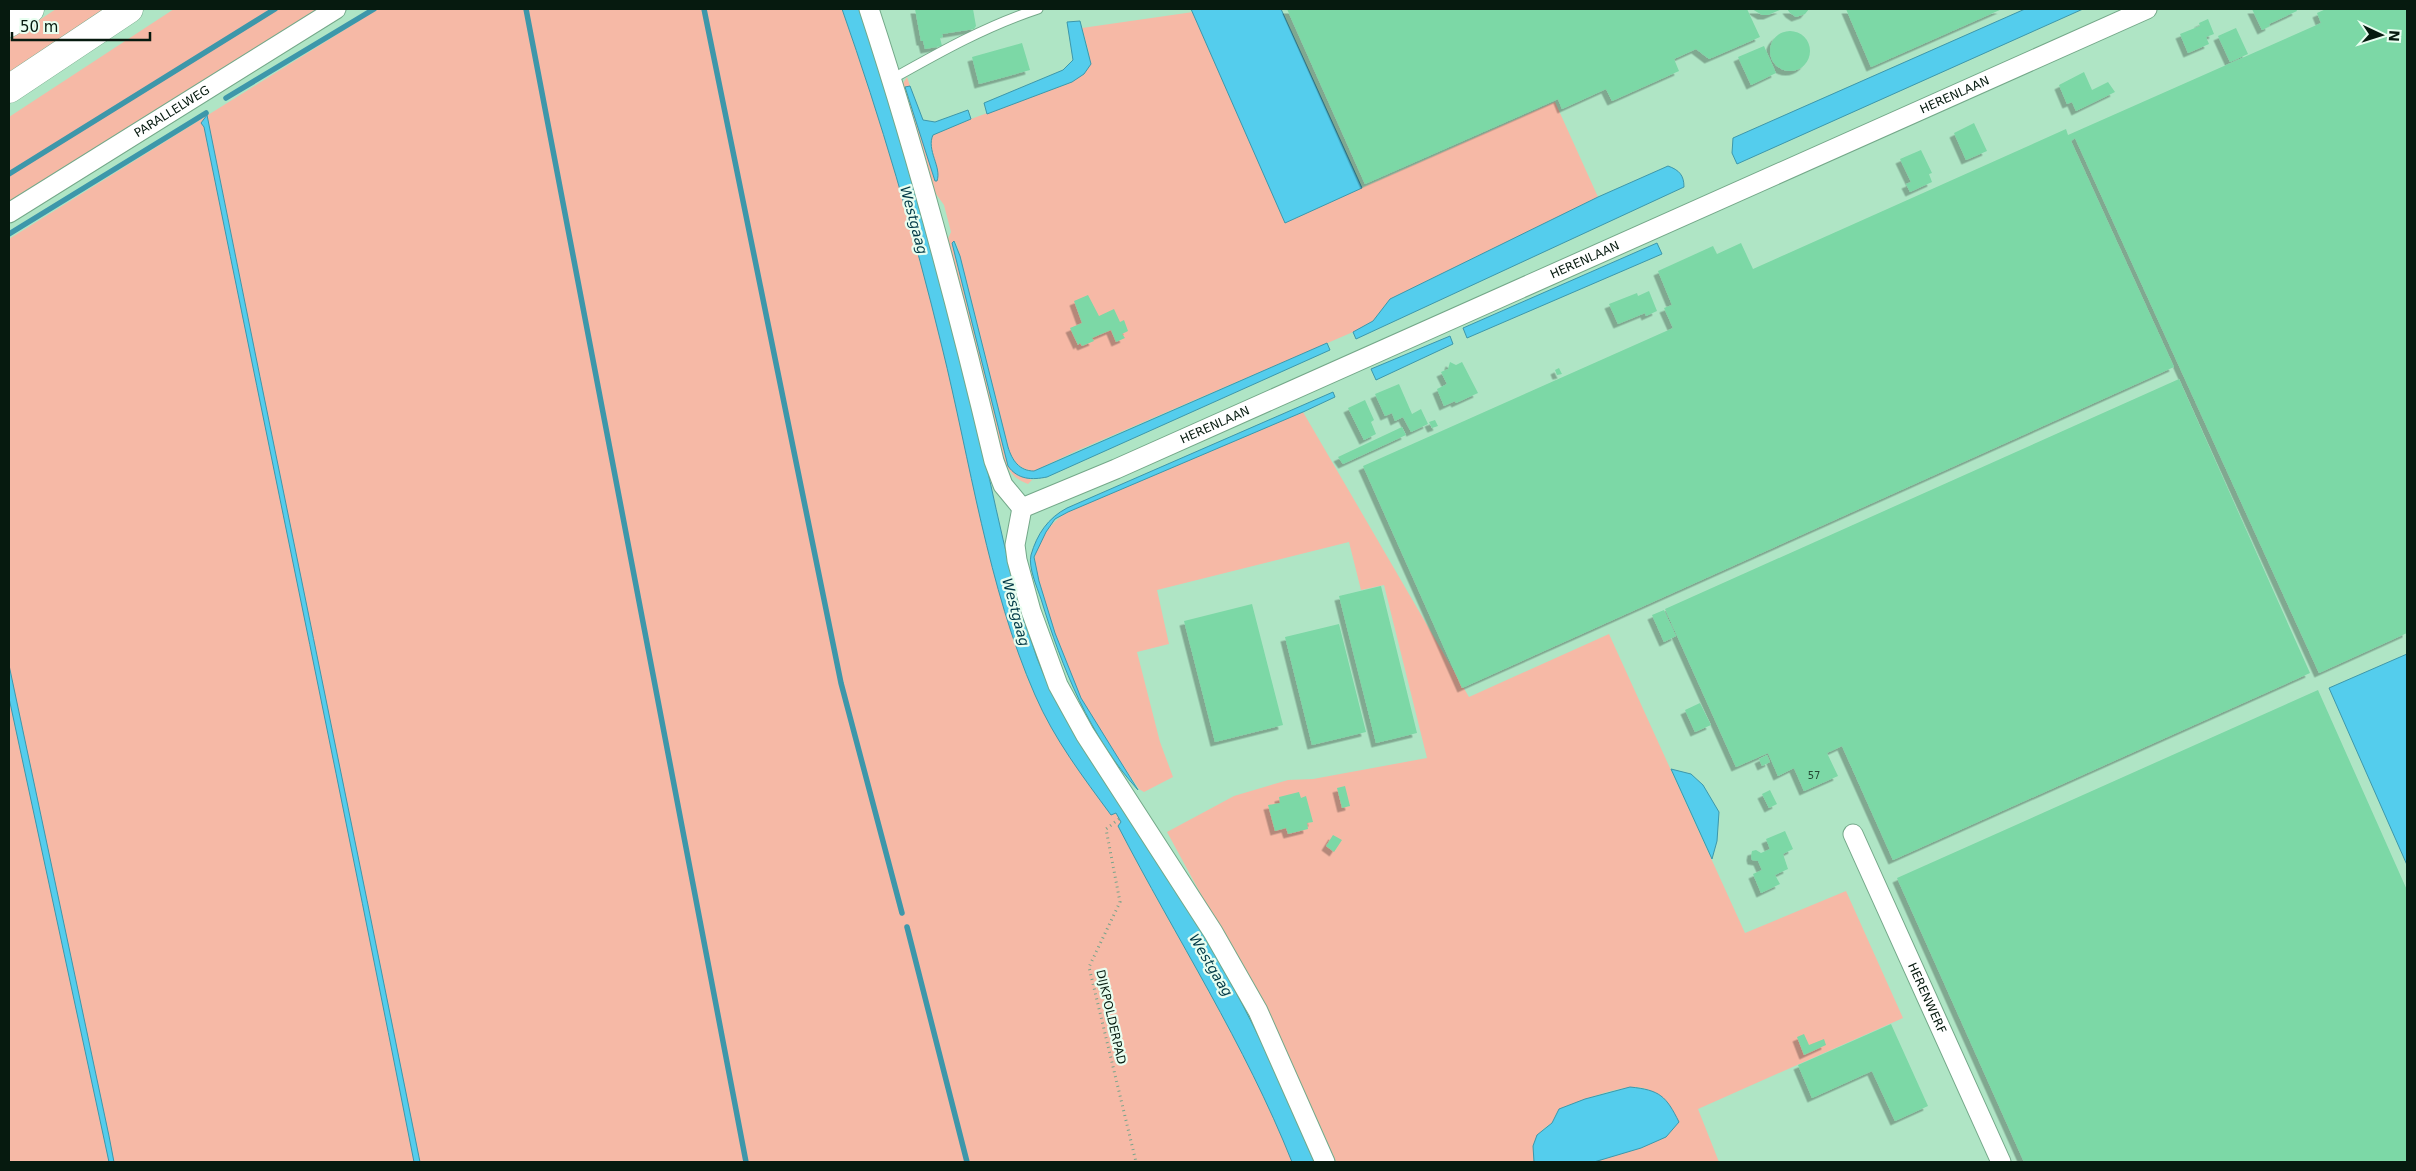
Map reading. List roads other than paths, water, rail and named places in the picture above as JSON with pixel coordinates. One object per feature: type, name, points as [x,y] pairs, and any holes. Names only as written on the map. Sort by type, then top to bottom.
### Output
[{"type":"highway","points":[[9,22],[30,9]]},
{"type":"highway","points":[[9,88],[128,9]]},
{"type":"street","name":"PARALLELWEG","points":[[9,213],[336,9]]},
{"type":"street","points":[[869,9],[936,225],[994,462],[1003,485],[1022,508],[1015,545],[1017,560],[1031,611],[1058,685],[1085,734],[1213,932],[1258,1011],[1325,1162]]},
{"type":"street","name":"HERENLAAN","points":[[1022,508],[1116,469],[2147,9]]},
{"type":"street","name":"HERENWERF","points":[[1853,834],[2001,1162]]},
{"type":"lane","points":[[892,79],[949,46],[1009,18],[1038,9]]},
{"type":"water","name":"Westgaag","points":[[842,9],[860,9],[892,111],[950,317],[976,420],[1010,570],[1037,658],[1063,714],[1078,740],[1146,842],[1206,938],[1230,981],[1265,1048],[1318,1162],[1292,1162],[1232,1033],[1118,826],[1121,822],[1116,813],[1111,815],[1070,757],[1051,727],[1035,695],[1019,654],[992,568],[942,347],[920,261],[870,92]]},
{"type":"water","points":[[1191,9],[1281,9],[1362,188],[1285,223]]},
{"type":"water","points":[[2025,9],[2083,9],[1737,164],[1732,153],[1733,138]]},
{"type":"water","points":[[1080,21],[1091,64],[1084,74],[1072,82],[987,114],[984,103],[1063,70],[1073,60],[1067,22]]},
{"type":"water","points":[[910,86],[923,120],[935,122],[968,110],[971,119],[933,135],[931,147],[938,170],[937,181],[935,181],[905,87]]},
{"type":"water","points":[[207,115],[420,1162],[414,1162],[204,127],[201,123]]},
{"type":"water","points":[[1668,166],[1680,173],[1684,187],[1356,339],[1353,332],[1373,321],[1390,299],[1598,197]]},
{"type":"water","points":[[954,241],[960,256],[1008,447],[1017,464],[1029,471],[1034,471],[1327,343],[1330,350],[1047,477],[1026,478],[1016,474],[1008,466],[952,243]]},
{"type":"water","points":[[1657,243],[1662,254],[1467,338],[1463,328]]},
{"type":"water","points":[[1450,336],[1453,344],[1376,380],[1371,369]]},
{"type":"water","points":[[1333,392],[1335,397],[1303,412],[1068,512],[1055,519],[1046,532],[1034,557],[1039,581],[1055,633],[1081,698],[1138,790],[1106,747],[1079,700],[1068,676],[1032,571],[1030,560],[1036,540],[1044,527],[1067,508]]},
{"type":"water","points":[[2407,654],[2407,865],[2329,688]]},
{"type":"water","points":[[9,665],[114,1162],[109,1162],[9,698]]},
{"type":"water","points":[[1671,769],[1691,774],[1703,785],[1719,812],[1717,841],[1712,859]]},
{"type":"water","points":[[1630,1087],[1648,1090],[1666,1100],[1679,1122],[1666,1137],[1641,1148],[1594,1162],[1534,1162],[1533,1146],[1537,1135],[1552,1123],[1559,1109],[1585,1099]]},
{"type":"waterway","points":[[9,174],[275,9]]},
{"type":"waterway","points":[[226,98],[374,9]]},
{"type":"waterway","points":[[526,9],[746,1162]]},
{"type":"waterway","points":[[704,9],[841,683],[902,913]]},
{"type":"waterway","points":[[9,234],[206,113]]},
{"type":"waterway","points":[[907,927],[967,1162]]}]
